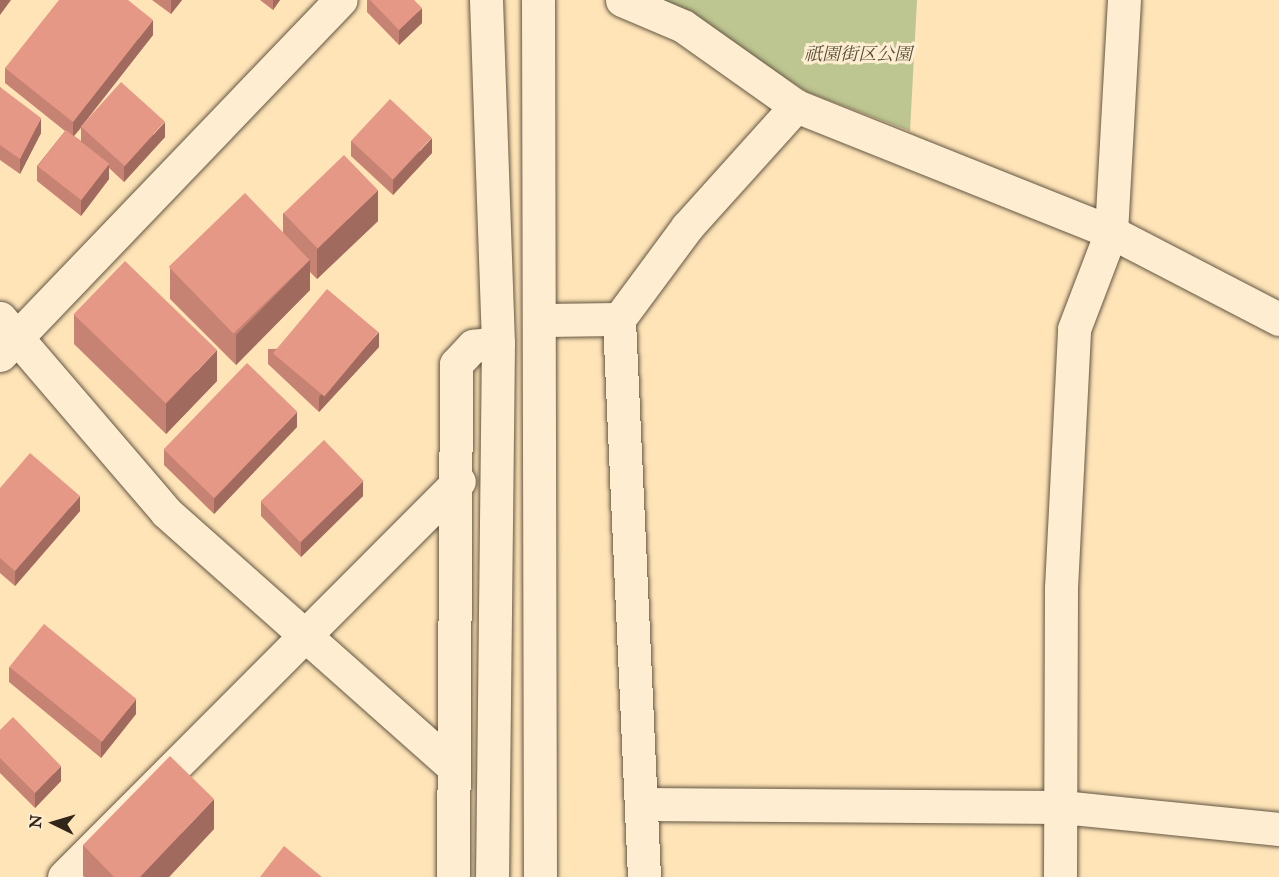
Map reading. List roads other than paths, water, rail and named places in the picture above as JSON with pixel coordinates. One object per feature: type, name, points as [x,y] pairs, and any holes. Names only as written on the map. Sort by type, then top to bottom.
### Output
[{"type":"street","points":[[340,0],[6,336],[166,512],[452,766]]},
{"type":"street","points":[[486,0],[498,343],[492,877]]},
{"type":"street","points":[[538,0],[543,320],[540,877]]},
{"type":"street","points":[[622,0],[683,26],[796,106],[1111,232],[1279,319]]},
{"type":"street","points":[[1060,877],[1061,588],[1074,329],[1111,232],[1124,0]]},
{"type":"street","points":[[644,877],[619,319],[687,227],[796,106]]},
{"type":"street","points":[[543,320],[619,319]]},
{"type":"street","points":[[453,877],[452,766],[459,481],[456,364],[473,346],[498,343]]},
{"type":"street","points":[[64,877],[302,633],[459,481]]},
{"type":"street","points":[[641,804],[1062,807],[1279,829]]},
{"type":"park label","name":"祇園街区公園","points":[[858,54]]}]
